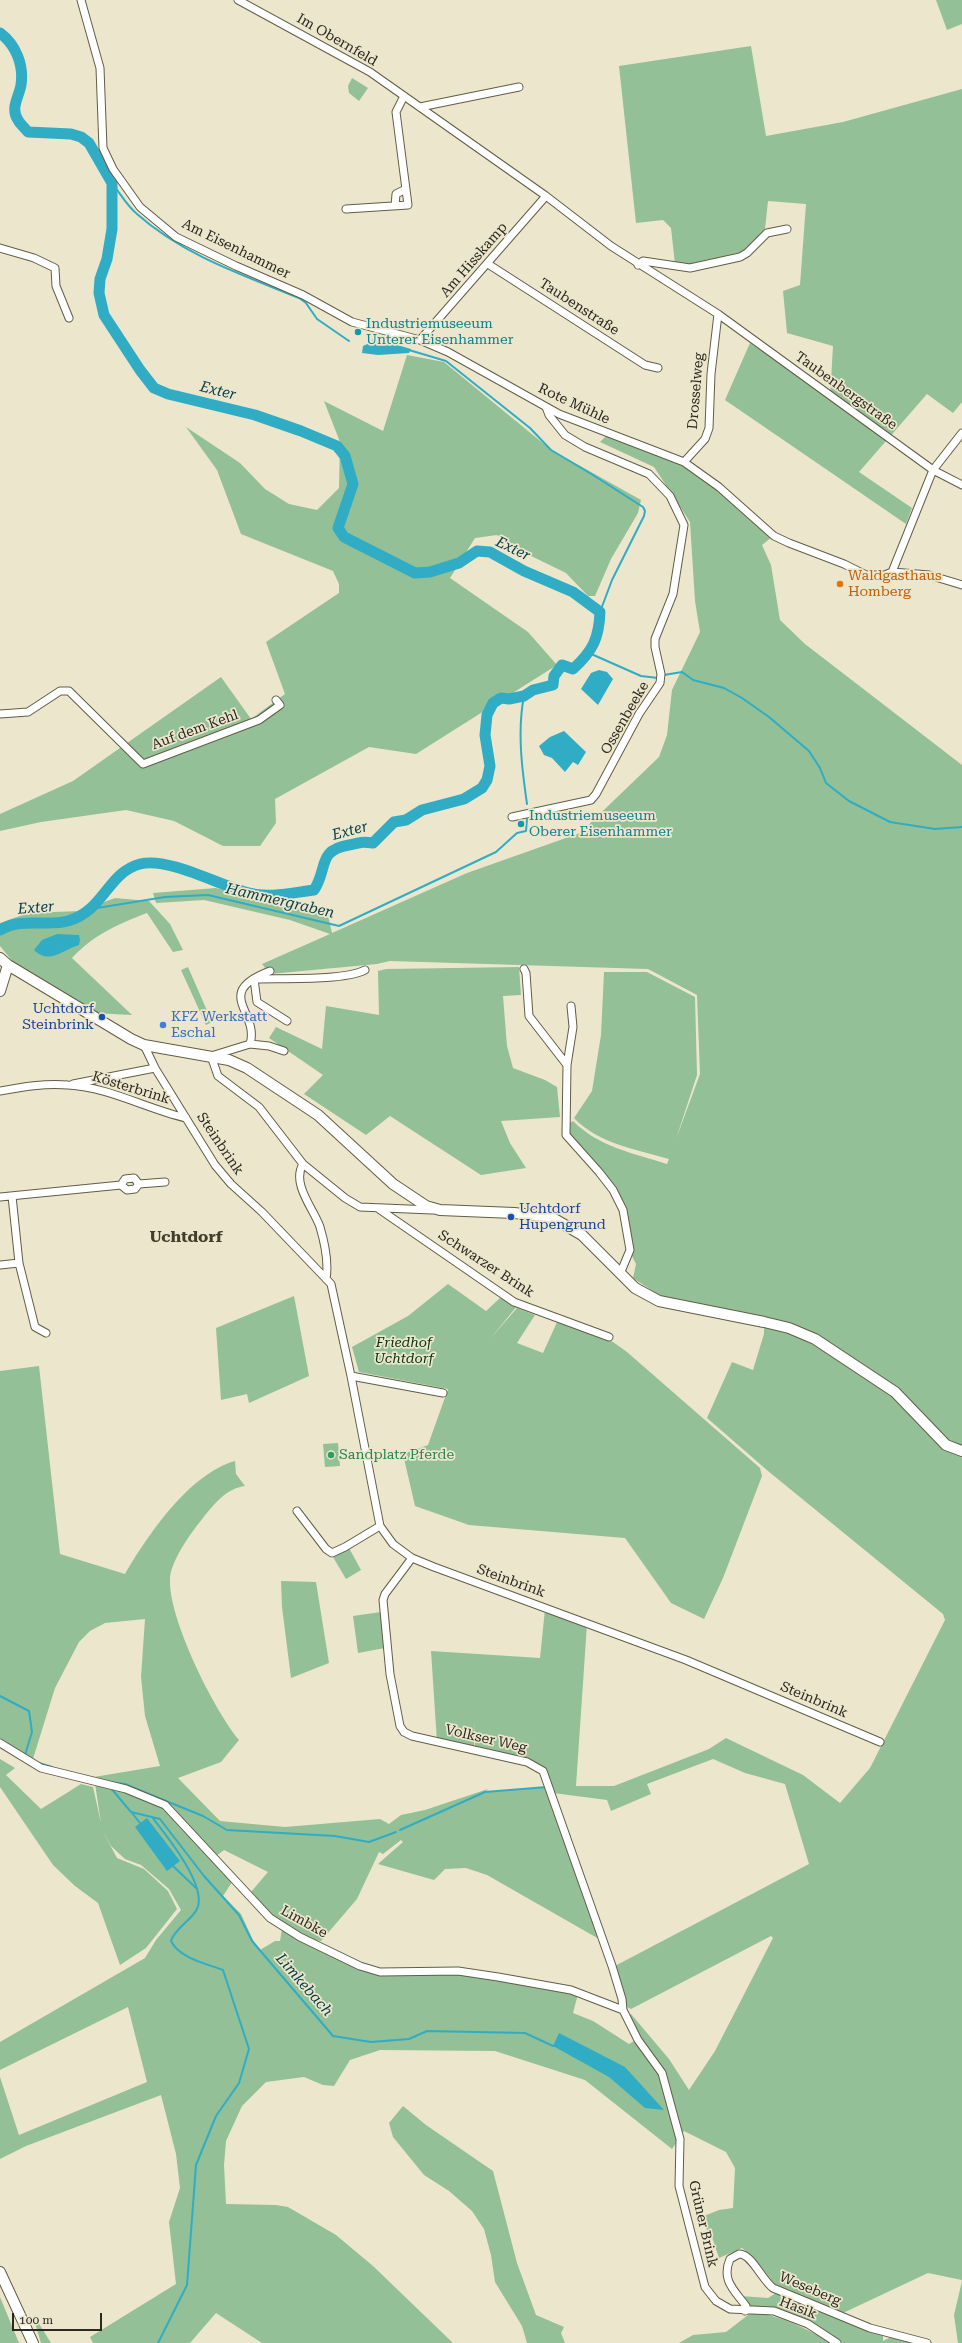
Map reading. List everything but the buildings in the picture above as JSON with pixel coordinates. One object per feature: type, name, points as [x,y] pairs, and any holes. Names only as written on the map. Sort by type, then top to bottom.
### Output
[{"type":"street","name":"Am Eisenhammer","points":[[81,0],[100,68],[103,148],[113,170],[140,207],[176,237],[236,266],[303,295],[352,322],[420,340]]},
{"type":"street","name":"Im Obernfeld","points":[[241,1],[363,69],[404,96],[546,196],[638,265]]},
{"type":"street","points":[[420,107],[519,87]]},
{"type":"street","points":[[346,209],[408,205],[396,112],[404,96]]},
{"type":"street","points":[[395,206],[396,194],[406,189]]},
{"type":"street","name":"Am Hisskamp","points":[[420,340],[546,196]]},
{"type":"street","points":[[638,265],[643,261],[690,268],[740,257],[767,233],[787,229]]},
{"type":"street","points":[[0,248],[34,258],[55,268],[56,286],[69,318]]},
{"type":"street","name":"Taubenstraße","points":[[488,264],[645,365],[658,368]]},
{"type":"street","name":"Taubenbergstraße","points":[[638,265],[718,314],[933,470],[962,485]]},
{"type":"street","name":"Drosselweg","points":[[684,462],[705,439],[709,428],[711,374],[718,314]]},
{"type":"street","name":"Rote Mühle","points":[[420,340],[471,364],[546,407],[577,422],[684,462],[719,487],[774,536],[866,574],[885,576],[892,572],[929,575],[962,585]]},
{"type":"street","name":"Ossenbeeke","points":[[512,817],[592,800],[640,714],[660,683],[661,674],[655,647],[655,639],[673,594],[684,525],[670,496],[649,474],[585,447],[565,435],[549,415],[546,407]]},
{"type":"street","points":[[892,572],[933,470],[962,433]]},
{"type":"street","name":"Auf dem Kehl","points":[[0,714],[28,712],[60,691],[69,691],[143,764],[259,720],[280,705],[276,700]]},
{"type":"street","points":[[0,958],[8,965],[118,1032],[144,1045],[211,1056],[239,1064],[268,1081],[318,1115],[393,1184],[426,1206],[440,1210],[514,1213],[552,1217],[582,1235],[635,1288],[659,1301],[770,1323],[815,1339],[895,1392],[946,1445],[962,1451]]},
{"type":"street","points":[[0,991],[8,965]]},
{"type":"street","points":[[524,969],[526,973],[529,1016],[567,1065]]},
{"type":"street","points":[[254,979],[330,977],[356,974],[365,970]]},
{"type":"street","points":[[250,1044],[251,1033],[241,1004],[241,993],[244,986],[270,971]]},
{"type":"street","points":[[254,979],[257,1002],[287,1021]]},
{"type":"street","points":[[571,1006],[573,1027],[567,1065],[566,1136],[599,1172],[613,1190],[623,1210],[630,1250],[620,1274]]},
{"type":"street","points":[[211,1056],[250,1044],[269,1046],[284,1051]]},
{"type":"street","name":"Steinbrink","points":[[144,1045],[155,1068],[215,1165],[231,1184],[262,1212],[331,1284],[352,1376],[380,1526],[393,1544],[412,1558],[689,1661],[880,1742]]},
{"type":"street","name":"Schwarzer Brink","points":[[211,1056],[218,1076],[225,1083],[260,1106],[303,1164],[355,1204],[378,1208],[440,1210]]},
{"type":"street","name":"Kösterbrink","points":[[69,1085],[155,1068]]},
{"type":"street","name":"Kösterbrink","points":[[0,1091],[46,1084],[69,1085],[122,1097],[186,1118]]},
{"type":"street","name":"Steinbrink","points":[[303,1164],[301,1168],[300,1180],[306,1199],[319,1226],[328,1266],[326,1279]]},
{"type":"street","points":[[0,1197],[121,1185],[127,1190],[135,1189],[139,1184],[165,1182]]},
{"type":"street","points":[[12,1196],[19,1263],[35,1327],[46,1333]]},
{"type":"street","name":"Schwarzer Brink","points":[[378,1208],[478,1278],[520,1305],[609,1337]]},
{"type":"street","points":[[0,1265],[19,1263]]},
{"type":"street","points":[[352,1376],[443,1393]]},
{"type":"street","points":[[297,1511],[326,1550],[332,1553],[346,1547],[380,1526]]},
{"type":"street","name":"Volkser Weg","points":[[412,1558],[385,1594],[383,1600],[390,1674],[400,1726],[404,1732],[412,1736],[527,1762],[543,1771],[612,1966],[622,1999],[623,2010]]},
{"type":"street","name":"Limbke","points":[[0,1743],[41,1768],[126,1789],[165,1805],[270,1918],[300,1937],[360,1966],[389,1973],[458,1971],[529,1982],[571,1990],[623,2010]]},
{"type":"street","name":"Grüner Brink","points":[[623,2010],[638,2040],[662,2074],[680,2140],[679,2186],[705,2287],[716,2301],[730,2309],[745,2311]]},
{"type":"street","name":"Weseberg","points":[[745,2311],[746,2306],[727,2282],[726,2273],[730,2259],[739,2254],[748,2256],[766,2283],[777,2290],[870,2328],[927,2343]]},
{"type":"street","points":[[0,2272],[33,2343]]},
{"type":"street","name":"Hasik","points":[[745,2311],[774,2311],[808,2324],[837,2343]]},
{"type":"green space","points":[[936,0],[962,0],[962,24],[947,30]]},
{"type":"green space","points":[[751,46],[766,136],[843,122],[962,89],[962,402],[953,413],[927,394],[859,472],[912,508],[906,524],[725,400],[750,343],[830,398],[833,346],[787,333],[783,291],[800,285],[806,204],[768,201],[765,229],[745,251],[689,265],[675,264],[671,228],[663,220],[636,223],[619,66]]},
{"type":"green space","points":[[352,78],[368,88],[359,101],[349,93],[348,86]]},
{"type":"green space","points":[[407,355],[444,362],[550,449],[641,500],[638,513],[611,559],[595,596],[588,596],[566,573],[525,553],[497,535],[475,538],[450,578],[528,632],[557,665],[416,754],[369,747],[275,799],[276,823],[260,846],[223,846],[174,821],[126,810],[41,822],[0,831],[0,814],[73,781],[221,677],[251,719],[285,694],[266,642],[339,593],[339,584],[333,571],[241,534],[217,470],[186,427],[240,463],[265,489],[289,504],[317,510],[339,488],[340,442],[324,401],[383,431]]},
{"type":"green space","points":[[607,435],[684,463],[711,483],[772,537],[762,545],[771,565],[780,620],[805,644],[962,765],[962,2280],[928,2273],[843,2313],[776,2286],[754,2258],[742,2248],[719,2258],[712,2237],[699,2218],[719,2210],[733,2208],[735,2168],[726,2152],[684,2131],[672,2149],[585,2080],[495,2051],[380,2050],[350,2060],[334,2086],[323,2085],[304,2077],[266,2082],[242,2106],[226,2141],[224,2165],[226,2204],[276,2205],[288,2207],[336,2235],[373,2266],[453,2343],[262,2343],[216,2313],[190,2343],[93,2343],[90,2337],[176,2284],[169,2222],[180,2188],[176,2154],[161,2095],[26,2146],[0,2159],[0,2077],[19,2135],[147,2082],[128,2007],[0,2070],[0,2042],[145,1958],[156,1940],[181,1910],[169,1889],[141,1865],[125,1859],[111,1846],[102,1830],[117,1858],[144,1869],[168,1891],[177,1909],[146,1948],[120,1965],[98,1903],[75,1886],[53,1865],[0,1787],[0,1759],[15,1768],[6,1775],[41,1809],[81,1784],[93,1787],[101,1823],[94,1777],[160,1766],[145,1716],[141,1677],[145,1619],[105,1623],[90,1631],[79,1642],[55,1688],[32,1762],[0,1741],[0,1371],[39,1366],[60,1554],[125,1574],[145,1542],[171,1508],[186,1492],[218,1468],[235,1461],[236,1474],[245,1486],[238,1487],[227,1493],[216,1502],[207,1513],[182,1547],[171,1572],[170,1579],[171,1596],[176,1616],[194,1663],[217,1708],[239,1740],[221,1762],[178,1778],[220,1821],[285,1827],[380,1819],[389,1824],[401,1815],[425,1810],[488,1789],[485,1792],[548,1787],[599,1939],[487,1875],[466,1868],[445,1869],[434,1880],[378,1864],[403,1842],[401,1840],[383,1854],[379,1852],[357,1899],[321,1941],[313,1940],[274,1918],[251,1892],[268,1872],[224,1850],[215,1857],[232,1882],[223,1896],[241,1914],[253,1940],[260,1950],[275,1941],[280,1941],[282,1929],[365,1970],[474,1975],[578,1994],[573,2013],[593,2021],[629,2044],[634,2041],[624,2019],[631,2014],[669,2059],[689,2090],[715,2051],[773,1938],[771,1936],[631,2009],[625,2006],[613,1967],[809,1864],[785,1784],[745,1773],[713,1759],[647,1784],[651,1794],[611,1811],[607,1800],[553,1793],[545,1771],[475,1749],[474,1721],[474,1750],[437,1742],[431,1651],[540,1658],[545,1609],[587,1624],[576,1786],[614,1786],[709,1749],[726,1738],[803,1775],[840,1803],[870,1768],[945,1620],[943,1614],[768,1471],[707,1418],[732,1362],[753,1370],[764,1334],[764,1319],[668,1301],[633,1278],[636,1264],[631,1254],[624,1209],[567,1135],[567,1125],[573,1121],[583,1130],[605,1143],[667,1164],[669,1159],[606,1140],[584,1127],[574,1118],[592,1091],[601,1035],[604,972],[647,972],[695,997],[697,1075],[676,1139],[700,1074],[697,995],[648,969],[390,961],[377,964],[270,974],[262,964],[330,934],[290,920],[204,900],[156,903],[153,893],[216,888],[289,908],[327,911],[332,933],[467,873],[580,833],[659,757],[667,735],[672,690],[700,632],[695,601],[690,522],[654,467],[600,442]]},
{"type":"green space","points":[[115,898],[149,901],[170,924],[183,950],[173,952],[147,913],[106,931],[88,943],[72,958],[132,1015],[93,1013],[14,963],[0,946],[0,923],[28,913],[80,911]]},
{"type":"green space","points":[[188,967],[212,1022],[206,1025],[181,970]]},
{"type":"green space","points":[[519,967],[521,995],[503,996],[507,1046],[513,1068],[545,1080],[557,1087],[560,1117],[501,1121],[510,1143],[526,1168],[481,1175],[390,1116],[366,1135],[304,1094],[323,1075],[269,1038],[276,1027],[322,1049],[326,1006],[379,1015],[378,971],[386,969]]},
{"type":"green space","name":"Friedhof Uchtdorf","points":[[448,1284],[486,1311],[500,1298],[517,1306],[490,1339],[517,1308],[535,1315],[517,1343],[543,1353],[558,1320],[606,1337],[627,1352],[760,1468],[762,1476],[723,1578],[704,1619],[671,1603],[625,1538],[469,1525],[415,1506],[403,1454],[428,1445],[448,1389],[359,1372],[352,1347],[408,1316]]},
{"type":"green space","points":[[294,1296],[309,1376],[249,1403],[247,1394],[221,1400],[216,1328]]},
{"type":"green space","name":"Sandplatz Pferde","points":[[338,1443],[340,1466],[325,1467],[323,1444]]},
{"type":"green space","points":[[349,1548],[361,1570],[346,1579],[333,1557]]},
{"type":"green space","points":[[281,1581],[316,1582],[329,1663],[291,1678],[282,1607]]},
{"type":"green space","points":[[381,1612],[385,1648],[358,1653],[353,1616]]},
{"type":"green space","points":[[403,2106],[426,2125],[493,2171],[517,2263],[536,2315],[564,2327],[561,2333],[565,2343],[527,2343],[522,2326],[495,2282],[491,2255],[484,2229],[472,2211],[449,2191],[424,2175],[393,2137],[389,2123]]},
{"type":"green space","points":[[962,2281],[962,2343],[958,2343],[954,2315]]},
{"type":"green space","points":[[776,2293],[879,2333],[883,2336],[883,2341],[891,2337],[917,2343],[841,2343],[807,2321],[750,2308],[741,2296],[768,2298]]},
{"type":"green space","points":[[0,2297],[19,2343],[0,2343]]},
{"type":"green space","points":[[752,2312],[773,2316],[793,2323],[831,2343],[679,2343],[693,2335],[726,2332]]},
{"type":"green space","points":[[38,2322],[51,2343],[41,2343],[35,2323]]},
{"type":"water","points":[[373,338],[411,349],[409,353],[378,355],[362,353],[363,346],[372,342]]},
{"type":"water","points":[[599,670],[607,672],[613,679],[598,705],[581,689],[591,673]]},
{"type":"water","points":[[564,731],[586,752],[578,765],[573,762],[565,772],[552,758],[544,755],[539,746],[550,737]]},
{"type":"water","points":[[57,934],[79,935],[79,945],[51,956],[45,956],[34,950],[42,940]]},
{"type":"water","points":[[147,1818],[180,1861],[167,1871],[135,1827]]},
{"type":"water","points":[[559,2033],[625,2067],[664,2110],[645,2108],[609,2077],[553,2046]]},
{"type":"waterway","name":"Exter","points":[[0,33],[10,43],[18,56],[20,63],[22,78],[15,107],[16,116],[20,123],[28,132],[71,134],[81,137],[89,143],[112,183],[112,229],[107,259],[100,279],[99,293],[104,315],[140,370],[154,388],[168,394],[255,415],[301,431],[337,446],[345,456],[353,484],[338,528],[344,537],[415,573],[430,572],[459,563],[477,551],[490,552],[524,571],[573,592],[600,612],[594,644],[586,656],[573,669],[562,665],[554,676],[553,685],[533,690],[524,696],[509,699],[501,698],[493,703],[487,715],[485,735],[490,766],[487,780],[482,788],[464,799],[422,810],[406,820],[394,822],[373,843],[361,842],[332,851],[325,862],[314,890],[280,895],[254,894],[192,872],[164,864],[140,864],[120,875],[98,901],[80,916],[60,923],[25,923],[8,926],[0,930]]},
{"type":"waterway","points":[[112,183],[133,211],[174,241],[214,263],[299,298],[306,303],[317,319],[349,341]]},
{"type":"waterway","points":[[409,350],[446,361],[530,428],[551,450],[643,507],[645,511],[644,516],[612,580],[600,612]]},
{"type":"waterway","points":[[589,653],[641,676],[658,678]]},
{"type":"waterway","points":[[664,675],[682,672],[693,680],[724,688],[742,698],[769,717],[809,751],[820,768],[826,783],[849,801],[890,822],[935,829],[962,827]]},
{"type":"waterway","name":"Hammergraben","points":[[524,696],[521,736],[522,764],[527,804]]},
{"type":"waterway","name":"Hammergraben","points":[[91,909],[165,897],[208,895],[339,926],[496,852],[517,833],[526,831],[527,819]]},
{"type":"waterway","name":"Limkebach","points":[[0,1696],[29,1711],[32,1732],[25,1755]]},
{"type":"waterway","name":"Limkebach","points":[[39,1763],[52,1767]]},
{"type":"waterway","points":[[110,1782],[125,1784],[203,1816],[227,1830],[335,1836],[369,1842],[396,1832]]},
{"type":"waterway","name":"Limkebach","points":[[110,1787],[131,1812],[160,1819],[204,1876],[239,1915],[252,1941],[333,2036],[371,2042],[409,2039],[427,2031],[525,2033],[553,2046]]},
{"type":"waterway","points":[[400,1830],[485,1792],[547,1787]]},
{"type":"waterway","points":[[132,1813],[140,1823]]},
{"type":"waterway","points":[[152,1817],[184,1861],[197,1887],[199,1899],[197,1909],[176,1932],[171,1941],[180,1952],[194,1960],[223,1970],[249,2049],[239,2083],[216,2116],[196,2165],[187,2285],[158,2343]]},
{"type":"waterway","points":[[173,1866],[196,1888]]},
{"type":"place","name":"Industriemuseeum Unterer Eisenhammer","points":[[358,332]]},
{"type":"place","name":"Waldgasthaus Homberg","points":[[840,584]]},
{"type":"place","name":"Industriemuseeum Oberer Eisenhammer","points":[[521,824]]},
{"type":"place","name":"Uchtdorf Steinbrink","points":[[102,1017]]},
{"type":"place","name":"KFZ Werkstatt Eschal","points":[[163,1025]]},
{"type":"place","name":"Uchtdorf Hupengrund","points":[[511,1217]]},
{"type":"place","name":"Sandplatz Pferde","points":[[331,1455]]},
{"type":"district","name":"Uchtdorf","points":[[186,1237]]}]
